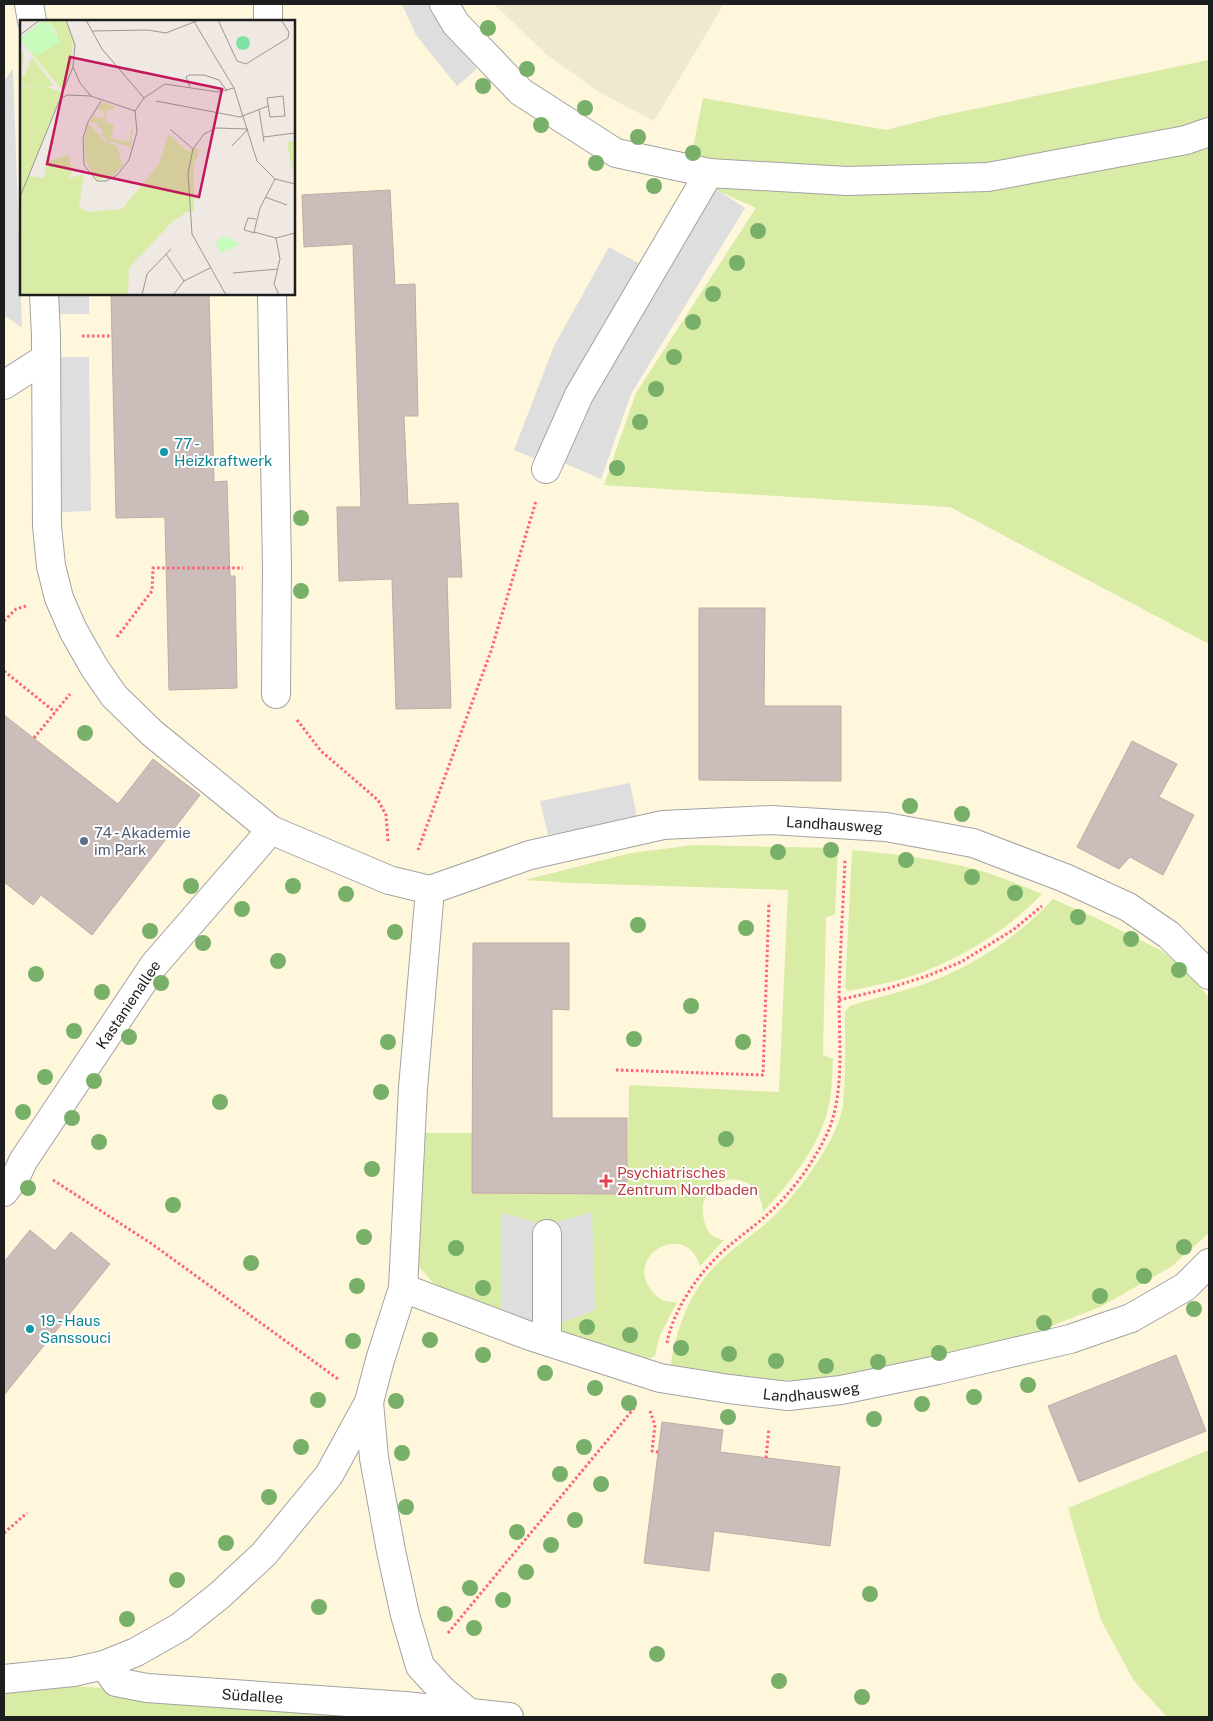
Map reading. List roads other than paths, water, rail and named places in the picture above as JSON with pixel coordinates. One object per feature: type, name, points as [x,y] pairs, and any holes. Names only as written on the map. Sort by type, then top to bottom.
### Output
[{"type":"lane","points":[[29,4],[32,20]]},
{"type":"lane","points":[[268,4],[268,20]]},
{"type":"lane","points":[[444,4],[456,24],[521,92],[616,153],[709,173],[847,181],[988,177],[1186,140],[1209,132]]},
{"type":"lane","points":[[546,469],[579,395],[709,173]]},
{"type":"lane","points":[[4,1679],[73,1672],[104,1665],[136,1652],[180,1626],[220,1596],[264,1554],[330,1475],[369,1402],[402,1288],[413,1088],[430,890],[389,880],[271,830],[152,733],[114,696],[94,667],[73,630],[59,598],[51,566],[47,526],[44,295]]},
{"type":"lane","points":[[272,295],[277,568],[276,694]]},
{"type":"lane","points":[[4,386],[46,358]]},
{"type":"lane","name":"Landhausweg","points":[[430,890],[530,855],[663,825],[771,820],[886,827],[973,843],[1065,878],[1128,907],[1169,935],[1209,975]]},
{"type":"lane","name":"Kastanienallee","points":[[4,1192],[154,965],[271,830]]},
{"type":"lane","points":[[547,1234],[547,1341]]},
{"type":"lane","name":"Landhausweg","points":[[402,1288],[547,1341],[660,1378],[788,1396],[841,1390],[1070,1339],[1131,1318],[1185,1287],[1209,1263]]},
{"type":"lane","points":[[369,1402],[374,1458],[386,1523],[405,1615],[420,1666],[442,1690],[468,1712]]},
{"type":"lane","name":"Südallee","points":[[104,1665],[116,1682],[147,1688],[405,1706],[509,1717]]},
{"type":"place","name":"77 - Heizkraftwerk","points":[[164,452]]},
{"type":"place","name":"74 - Akademie im Park","points":[[84,841]]},
{"type":"place","name":"Psychiatrisches Zentrum Nordbaden","points":[[606,1181]]},
{"type":"place","name":"19 - Haus Sanssouci","points":[[30,1329]]}]
